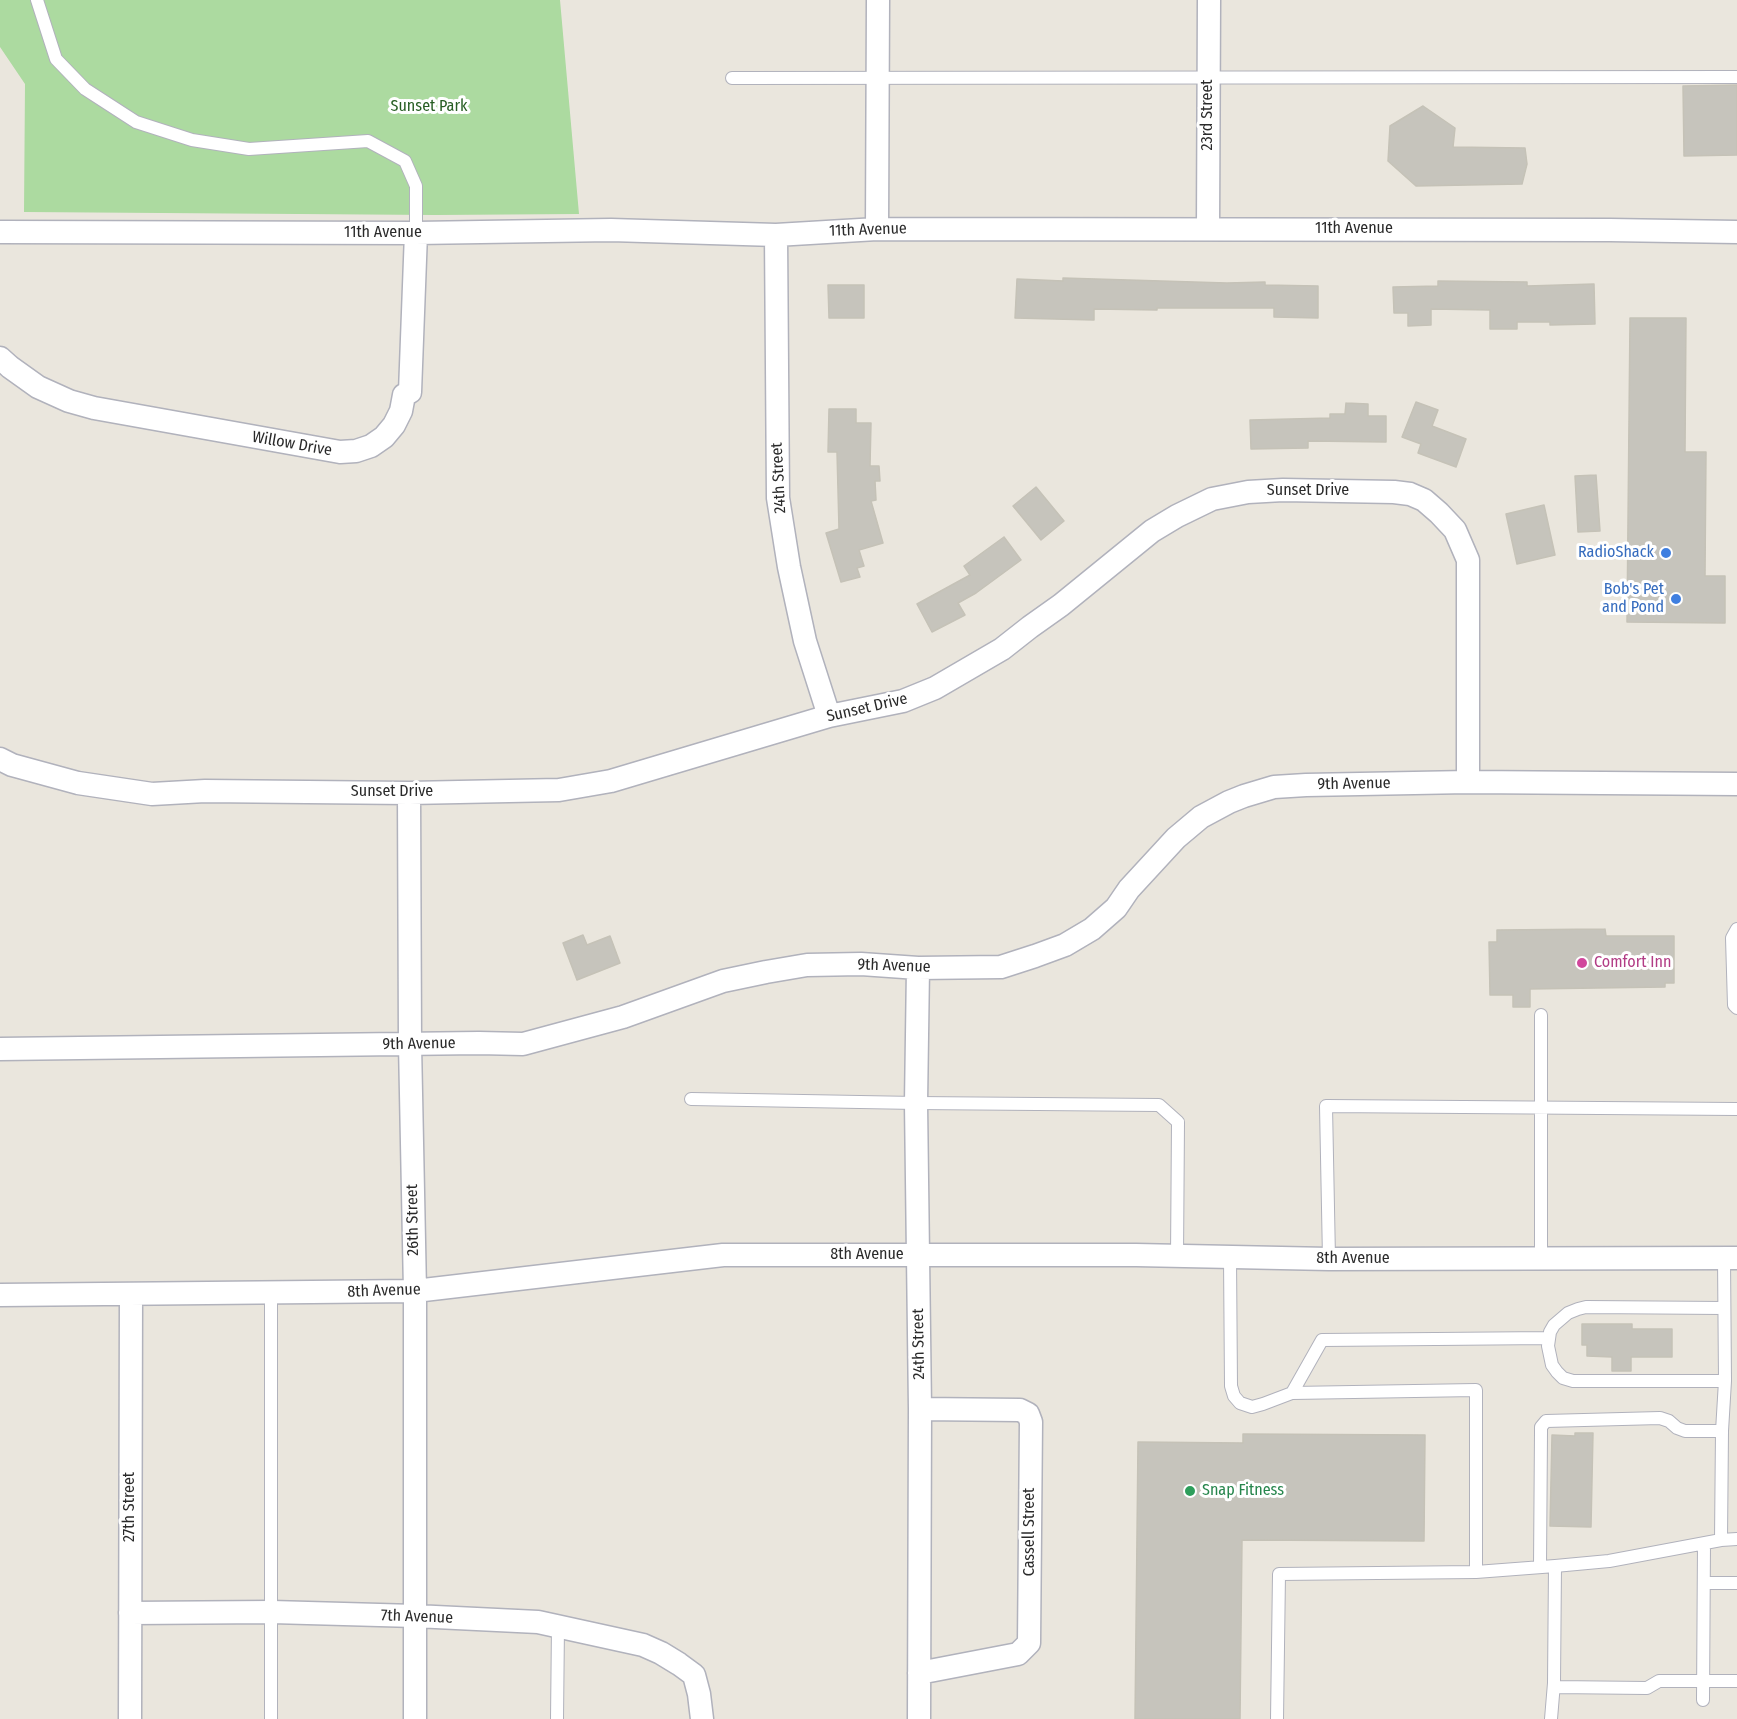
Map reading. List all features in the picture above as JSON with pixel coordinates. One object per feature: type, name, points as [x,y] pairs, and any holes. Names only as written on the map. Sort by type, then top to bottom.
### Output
[{"type":"street","points":[[877,229],[878,0]]},
{"type":"street","name":"23rd Street","points":[[1208,229],[1209,0]]},
{"type":"street","name":"11th Avenue","points":[[0,232],[416,233],[611,230],[776,235],[877,229],[1737,232]]},
{"type":"street","name":"Willow Drive","points":[[0,358],[38,387],[69,401],[94,408],[340,452],[356,451],[371,446],[384,437],[394,425],[401,411],[404,395],[410,392],[416,233]]},
{"type":"street","name":"24th Street","points":[[776,235],[778,498],[789,567],[805,641],[829,716]]},
{"type":"street","name":"Sunset Drive","points":[[0,759],[12,765],[78,783],[152,794],[205,791],[409,793],[559,790],[611,781],[829,716],[903,702],[935,688],[1002,649],[1152,531],[1177,516],[1212,499],[1248,492],[1283,490],[1410,494],[1424,500],[1455,531],[1468,560],[1468,782]]},
{"type":"street","name":"9th Avenue","points":[[0,1049],[523,1044],[623,1017],[723,981],[766,972],[807,965],[861,964],[918,968],[1001,966],[1065,945],[1092,929],[1116,908],[1129,889],[1176,838],[1201,817],[1244,795],[1275,787],[1468,782],[1737,784]]},
{"type":"street","name":"26th Street","points":[[409,793],[410,1044],[415,1291],[415,1719]]},
{"type":"street","name":"24th Street","points":[[918,968],[916,1103],[920,1410],[920,1719]]},
{"type":"street","name":"8th Avenue","points":[[0,1295],[415,1291],[723,1255],[1329,1259],[1731,1258]]},
{"type":"street","name":"27th Street","points":[[130,1719],[131,1294]]},
{"type":"street","name":"Cassell Street","points":[[919,1673],[1018,1654],[1029,1644],[1031,1434],[1028,1414],[1020,1410],[920,1410]]},
{"type":"street","name":"7th Avenue","points":[[130,1613],[272,1612],[538,1622],[643,1645],[661,1653],[694,1676],[702,1719]]},
{"type":"lane","points":[[37,0],[56,59],[85,89],[136,122],[192,140],[249,149],[368,141],[405,161],[416,186],[416,233]]},
{"type":"lane","points":[[732,78],[1737,77]]},
{"type":"lane","points":[[1737,929],[1732,938],[1734,1005],[1737,1008]]},
{"type":"lane","points":[[1541,1015],[1541,1258]]},
{"type":"lane","points":[[691,1099],[1159,1105],[1178,1122],[1177,1257]]},
{"type":"lane","points":[[1329,1259],[1326,1106],[1737,1108]]},
{"type":"lane","points":[[1230,1258],[1231,1386],[1234,1396],[1240,1403],[1252,1407],[1292,1393],[1476,1390],[1476,1572]]},
{"type":"lane","points":[[1721,1540],[1725,1381],[1724,1308],[1731,1258]]},
{"type":"lane","points":[[270,1293],[271,1719]]},
{"type":"lane","points":[[1724,1308],[1586,1307],[1561,1318],[1554,1325],[1550,1332],[1548,1346],[1552,1365],[1563,1378],[1573,1381],[1725,1381]]},
{"type":"lane","points":[[1292,1393],[1322,1340],[1549,1338]]},
{"type":"lane","points":[[1540,1566],[1541,1427],[1546,1420],[1659,1418],[1669,1420],[1677,1428],[1685,1431],[1722,1431]]},
{"type":"lane","points":[[1277,1719],[1279,1574],[1476,1572],[1555,1566],[1609,1561],[1737,1539]]},
{"type":"lane","points":[[1703,1700],[1704,1544]]},
{"type":"lane","points":[[1552,1719],[1555,1566]]},
{"type":"lane","points":[[1704,1583],[1737,1583]]},
{"type":"lane","points":[[557,1719],[558,1626]]},
{"type":"lane","points":[[1554,1687],[1647,1688],[1659,1681],[1737,1681]]},
{"type":"green space","name":"Sunset Park","points":[[0,0],[560,0],[579,214],[24,212],[25,84],[0,47]]},
{"type":"building","points":[[1737,85],[1737,155],[1684,156],[1683,86]]},
{"type":"building","points":[[1423,106],[1455,128],[1453,147],[1525,148],[1527,164],[1522,184],[1416,186],[1388,161],[1390,126]]},
{"type":"building","points":[[1063,278],[1265,282],[1265,285],[1318,286],[1318,318],[1274,317],[1274,308],[1157,308],[1157,310],[1094,309],[1094,320],[1015,318],[1017,279],[1063,281]]},
{"type":"building","points":[[1438,281],[1527,282],[1527,286],[1594,284],[1595,324],[1550,325],[1550,322],[1517,322],[1517,329],[1490,329],[1490,310],[1431,309],[1431,325],[1408,326],[1408,313],[1394,313],[1393,287],[1438,286]]},
{"type":"building","points":[[828,285],[864,285],[864,318],[829,318]]},
{"type":"building","points":[[1630,318],[1686,318],[1685,452],[1706,452],[1705,576],[1725,576],[1725,623],[1627,622]]},
{"type":"building","points":[[1416,402],[1438,410],[1432,426],[1466,439],[1456,467],[1418,453],[1421,444],[1402,437]]},
{"type":"building","points":[[1346,403],[1368,404],[1368,416],[1386,416],[1386,442],[1308,441],[1308,448],[1251,449],[1250,420],[1330,418],[1330,414],[1345,414]]},
{"type":"building","points":[[829,409],[856,409],[856,423],[871,423],[870,466],[879,466],[880,481],[875,481],[876,500],[871,501],[883,543],[859,550],[864,566],[857,568],[860,577],[841,582],[826,533],[839,529],[837,452],[828,452]]},
{"type":"building","points":[[1596,475],[1600,531],[1578,532],[1575,476]]},
{"type":"building","points":[[1036,487],[1064,521],[1041,540],[1013,506]]},
{"type":"building","points":[[1544,505],[1555,555],[1517,564],[1506,514]]},
{"type":"building","points":[[1004,537],[1021,560],[976,593],[958,603],[965,615],[932,632],[917,604],[970,575],[964,566]]},
{"type":"building","name":"Comfort Inn","points":[[1605,929],[1606,936],[1674,936],[1674,983],[1665,983],[1665,987],[1530,989],[1530,1007],[1513,1007],[1513,995],[1490,995],[1489,942],[1497,942],[1497,930]]},
{"type":"building","points":[[583,935],[587,945],[610,936],[620,963],[577,980],[563,943]]},
{"type":"building","points":[[1582,1324],[1632,1324],[1632,1329],[1672,1329],[1672,1357],[1631,1357],[1631,1371],[1612,1371],[1612,1357],[1587,1356],[1587,1345],[1582,1345]]},
{"type":"building","points":[[1575,1433],[1593,1433],[1591,1527],[1550,1526],[1552,1435],[1575,1436]]},
{"type":"building","points":[[1243,1434],[1425,1435],[1424,1541],[1242,1540],[1240,1719],[1135,1719],[1138,1442],[1243,1443]]},
{"type":"place","name":"RadioShack","points":[[1666,553]]},
{"type":"place","name":"Bob's Pet and Pond","points":[[1676,599]]},
{"type":"place","name":"Comfort Inn","points":[[1582,963]]},
{"type":"place","name":"Snap Fitness","points":[[1190,1491]]}]
